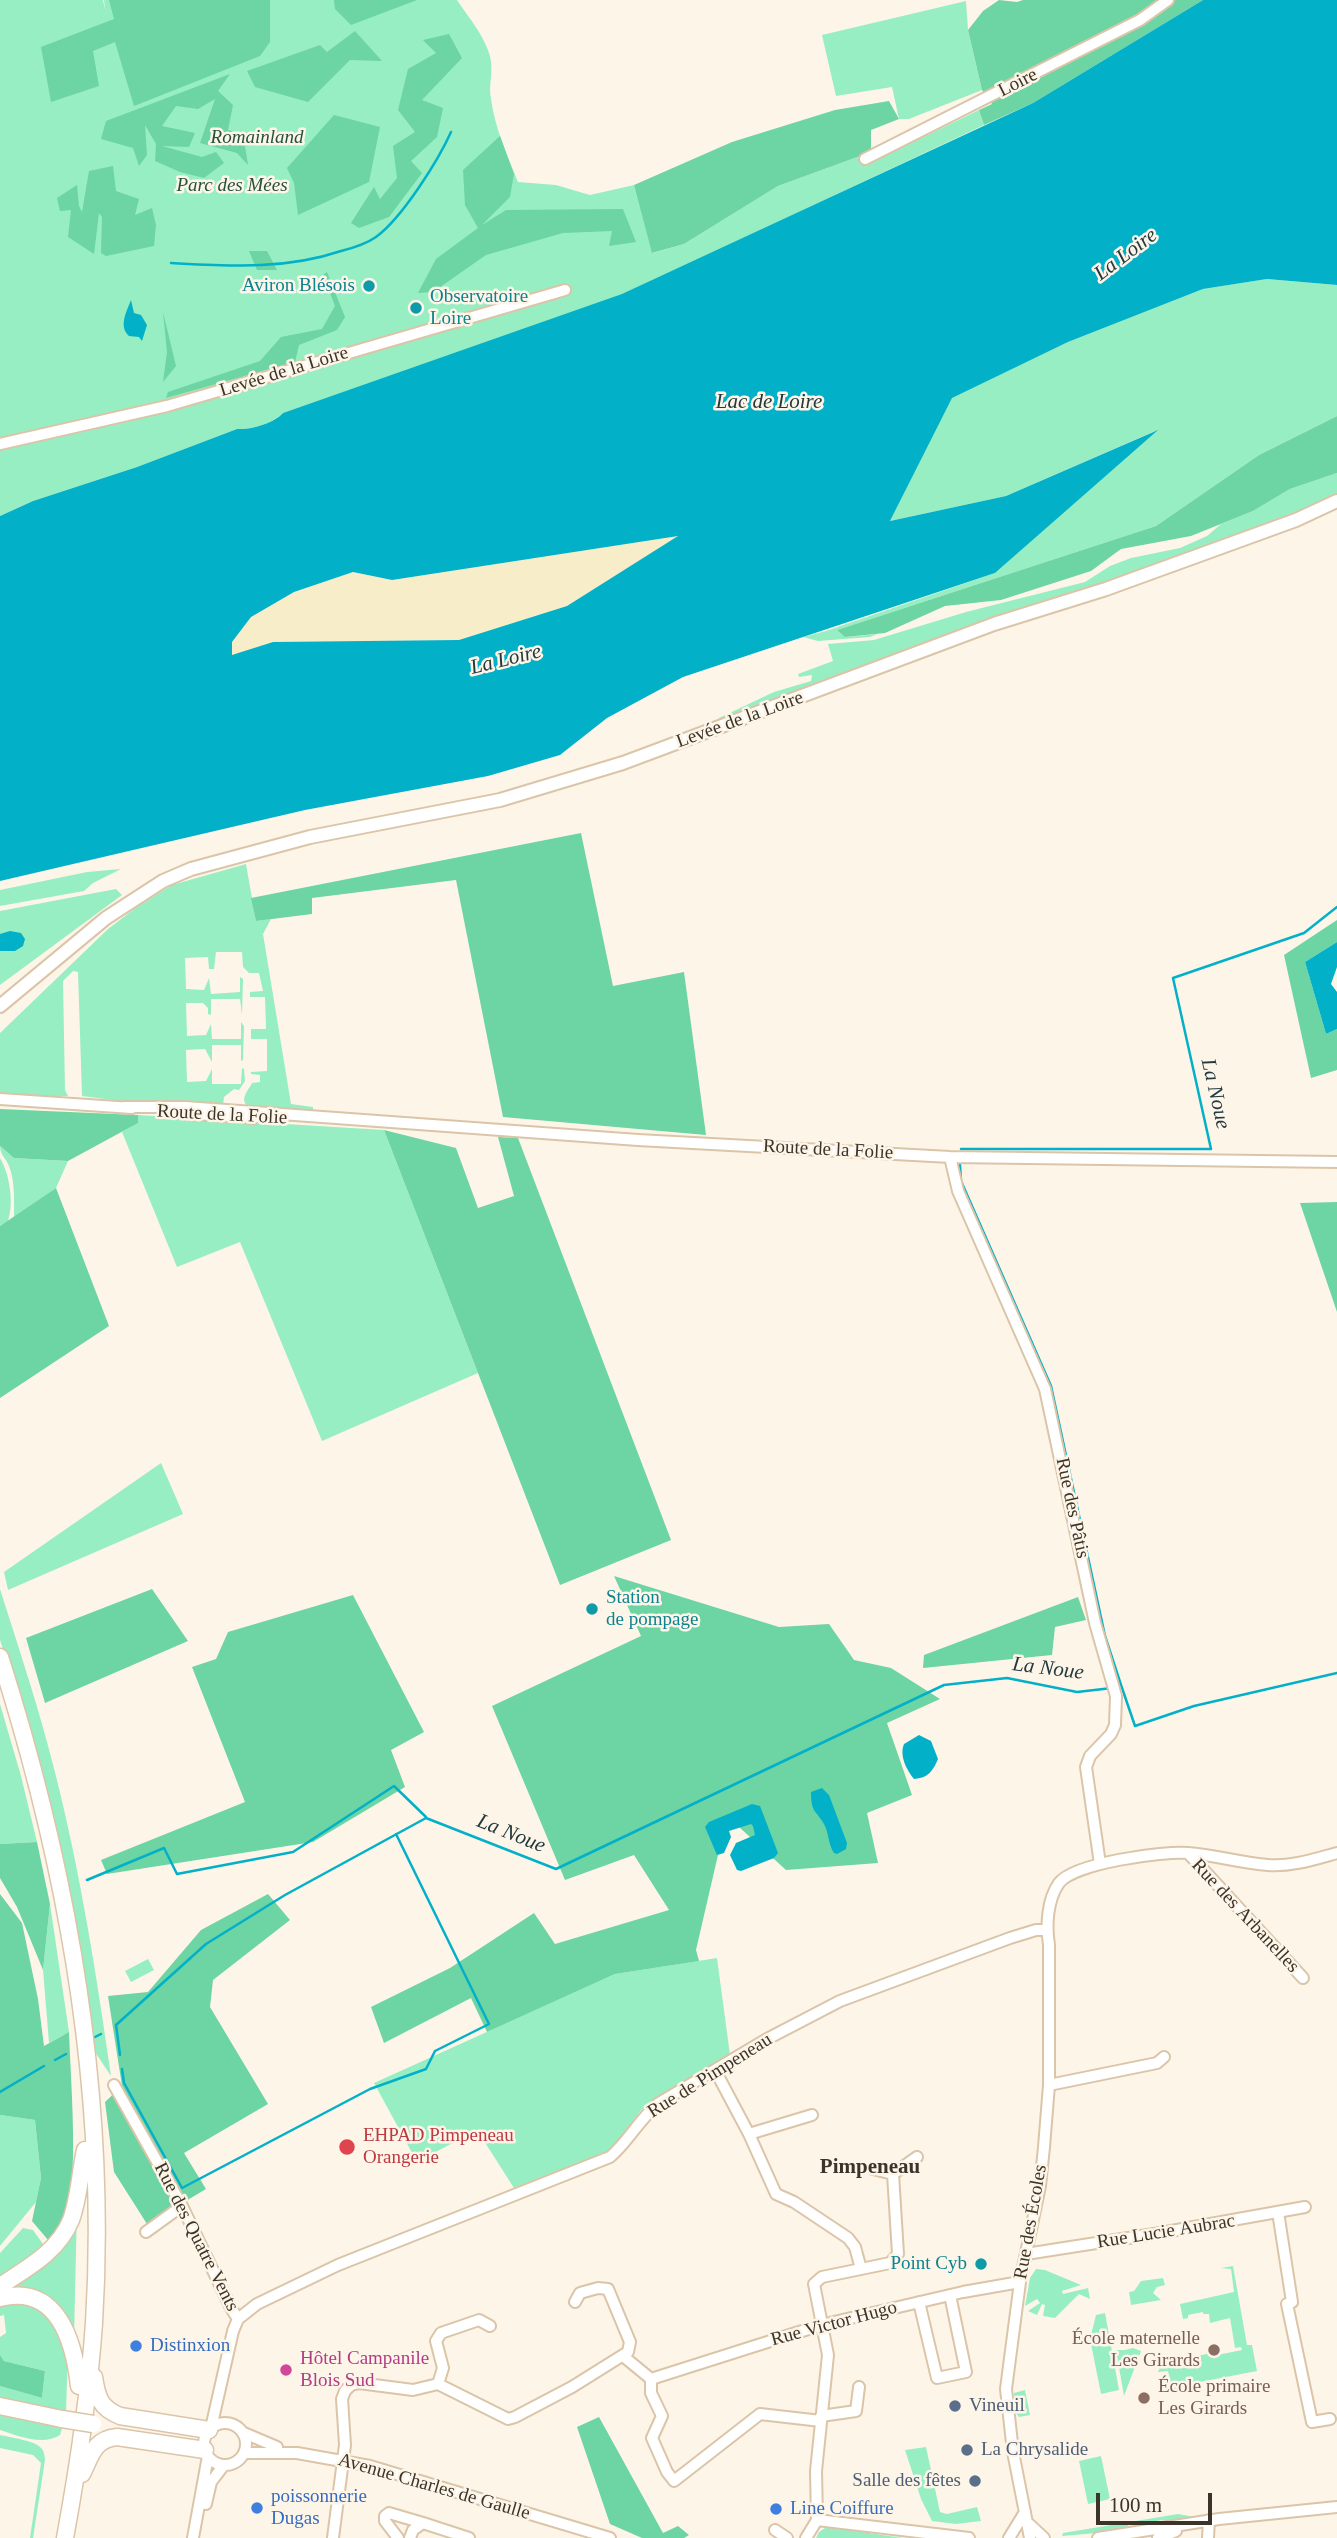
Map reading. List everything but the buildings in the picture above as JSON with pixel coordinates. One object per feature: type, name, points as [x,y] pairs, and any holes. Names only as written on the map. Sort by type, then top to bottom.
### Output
[{"type":"highway","points":[[0,1657],[46,1814],[72,1940],[93,2115],[96,2174],[95,2287],[86,2411],[65,2538]]},
{"type":"highway","points":[[0,1685],[38,1816],[58,1917],[69,1984],[85,2150],[88,2230],[85,2309],[79,2386],[55,2538]]},
{"type":"highway","points":[[0,2286],[40,2259],[62,2236],[76,2203],[85,2150]]},
{"type":"highway","points":[[0,2298],[17,2295],[32,2298],[58,2316],[72,2346],[79,2386]]},
{"type":"highway","points":[[90,2358],[99,2401],[110,2413],[207,2441]]},
{"type":"highway","points":[[0,2406],[62,2419],[207,2441]]},
{"type":"highway","points":[[73,2492],[97,2444],[109,2438],[207,2441]]},
{"type":"main road","name":"Levée de la Loire","points":[[0,1006],[106,918],[163,881],[212,863],[310,837],[500,800],[623,763],[994,624],[1106,589],[1296,520],[1337,501]]},
{"type":"street","name":"Loire","points":[[865,159],[1140,20],[1168,0]]},
{"type":"street","name":"Levée de la Loire","points":[[0,444],[167,406],[565,290]]},
{"type":"street","name":"Route de la Folie","points":[[0,1100],[125,1107],[198,1115],[319,1118],[638,1140],[950,1157],[1337,1162]]},
{"type":"street","name":"Rue des Pâtis","points":[[950,1157],[958,1191],[1045,1389],[1095,1623],[1116,1696],[1114,1735],[1090,1756],[1086,1767],[1100,1864]]},
{"type":"street","points":[[1100,1864],[1150,1854],[1188,1853],[1269,1866],[1337,1853]]},
{"type":"street","name":"Rue des Arbanelles","points":[[1188,1853],[1303,1978]]},
{"type":"street","name":"Rue des Écoles","points":[[1030,2538],[1010,2435],[1006,2389],[1020,2282],[1040,2186],[1049,2085],[1049,1945],[1046,1930],[1052,1898],[1060,1881],[1100,1864]]},
{"type":"street","name":"Rue de Pimpeneau","points":[[238,2319],[257,2304],[361,2255],[610,2157],[618,2151],[644,2115],[659,2103],[767,2039],[840,2001],[1010,1938],[1046,1930]]},
{"type":"street","points":[[1049,2085],[1157,2063],[1164,2057]]},
{"type":"street","points":[[715,2070],[749,2134],[776,2194],[794,2202],[848,2238],[855,2247],[860,2269]]},
{"type":"street","name":"Rue des Quatre Vents","points":[[114,2085],[182,2206],[238,2319],[207,2441],[193,2538]]},
{"type":"street","points":[[749,2134],[812,2115]]},
{"type":"street","points":[[873,2169],[893,2174],[917,2157]]},
{"type":"street","points":[[806,2538],[817,2520],[816,2472],[828,2355],[814,2284],[817,2278],[890,2263],[898,2254],[893,2174]]},
{"type":"street","points":[[146,2232],[182,2206]]},
{"type":"street","name":"Rue Lucie Aubrac","points":[[1027,2254],[1306,2207]]},
{"type":"street","points":[[1278,2212],[1292,2302],[1287,2304],[1312,2422],[1330,2419]]},
{"type":"street","name":"Rue Victor Hugo","points":[[651,2378],[821,2325],[1020,2282]]},
{"type":"street","points":[[333,2538],[345,2431],[342,2399],[351,2385],[359,2383],[413,2390],[438,2384],[508,2419],[572,2387],[628,2352],[630,2342],[608,2288],[580,2293],[575,2302]]},
{"type":"street","points":[[919,2302],[937,2378],[967,2372],[950,2295]]},
{"type":"street","points":[[438,2384],[443,2368],[436,2341],[441,2333],[479,2320],[490,2326]]},
{"type":"street","points":[[623,2356],[651,2378],[651,2393],[662,2416],[653,2432],[653,2444],[674,2481],[760,2414],[821,2419],[856,2412],[859,2388]]},
{"type":"street","points":[[219,2396],[230,2423]]},
{"type":"street","points":[[218,2423],[230,2423],[244,2433],[247,2445],[245,2453],[236,2462],[224,2465],[212,2461],[207,2441],[218,2423]]},
{"type":"street","name":"Avenue Charles de Gaulle","points":[[244,2433],[266,2444],[297,2453]]},
{"type":"street","name":"Avenue Charles de Gaulle","points":[[245,2453],[297,2453],[343,2460],[610,2538]]},
{"type":"street","points":[[200,2538],[211,2482],[224,2465]]},
{"type":"street","points":[[1098,2538],[1209,2520],[1337,2507]]},
{"type":"street","points":[[1010,2538],[1025,2512]]},
{"type":"street","points":[[398,2538],[385,2521],[385,2516],[389,2513],[469,2538]]},
{"type":"street","points":[[817,2520],[970,2538]]},
{"type":"street","points":[[1208,2538],[1209,2520]]},
{"type":"street","points":[[410,2538],[413,2530],[422,2523]]},
{"type":"street","points":[[1158,2538],[1195,2523]]},
{"type":"street","name":"Rue des Écoles","points":[[1029,2524],[1044,2538]]},
{"type":"street","points":[[775,2530],[787,2538]]},
{"type":"green space","name":"Parc des Mées","points":[[0,0],[103,0],[105,10],[104,0],[457,0],[480,34],[490,56],[490,94],[493,110],[518,182],[556,185],[590,195],[634,185],[653,253],[684,244],[778,186],[871,152],[876,160],[979,110],[984,125],[622,295],[283,413],[262,425],[237,429],[137,467],[33,501],[0,516]]},
{"type":"green space","points":[[109,0],[270,0],[270,42],[260,56],[134,106],[115,42],[93,51],[99,86],[51,102],[41,47],[114,19]]},
{"type":"green space","points":[[334,0],[417,0],[351,25],[335,9]]},
{"type":"green space","points":[[999,0],[1203,0],[1033,103],[984,125],[979,110],[992,104],[982,90],[968,30],[983,11]]},
{"type":"green space","points":[[966,1],[968,30],[982,90],[909,119],[899,119],[892,87],[836,96],[822,35]]},
{"type":"green space","points":[[355,31],[382,61],[350,60],[308,102],[255,87],[247,71],[320,45],[327,52]]},
{"type":"green space","points":[[449,34],[462,58],[422,100],[443,108],[437,137],[411,161],[422,173],[389,217],[359,228],[351,223],[374,187],[380,199],[397,178],[393,146],[415,132],[398,110],[408,69],[436,53],[423,40]]},
{"type":"green space","points":[[230,74],[218,91],[233,105],[228,130],[243,134],[248,165],[237,153],[200,143],[215,99],[198,109],[176,106],[162,126],[195,133],[189,147],[162,146],[202,157],[216,152],[224,163],[204,178],[180,172],[155,161],[156,144],[145,125],[147,155],[139,166],[133,148],[101,139],[106,121]]},
{"type":"green space","points":[[889,101],[899,119],[871,130],[871,152],[778,186],[684,244],[652,253],[634,185],[732,142],[835,110]]},
{"type":"green space","points":[[334,115],[380,127],[369,182],[298,215],[294,183],[287,168]]},
{"type":"green space","points":[[500,136],[514,174],[510,197],[482,225],[506,210],[623,209],[636,242],[609,246],[612,231],[563,233],[486,255],[433,292],[418,293],[436,259],[478,228],[465,205],[463,170]]},
{"type":"green space","points":[[113,166],[116,191],[139,199],[135,215],[152,208],[156,225],[154,246],[106,256],[101,253],[102,217],[99,213],[94,254],[68,237],[71,210],[60,211],[57,198],[77,185],[82,212],[89,171]]},
{"type":"green space","points":[[249,251],[267,251],[277,270],[257,270]]},
{"type":"green space","points":[[327,272],[345,317],[337,330],[299,345],[295,362],[166,398],[168,392],[260,361],[281,337],[322,329],[335,306],[323,275]]},
{"type":"green space","points":[[1267,279],[1337,285],[1337,416],[1259,455],[1156,526],[837,630],[846,637],[878,634],[870,637],[818,641],[803,637],[995,573],[1155,431],[1006,496],[890,521],[951,398],[1068,342],[1203,289]]},
{"type":"green space","points":[[163,312],[176,366],[163,382],[167,352]]},
{"type":"green space","points":[[1337,416],[1337,473],[1290,489],[1253,511],[1191,536],[1121,549],[1091,571],[1001,600],[945,606],[885,633],[845,637],[837,630],[1156,526],[1259,455]]},
{"type":"green space","points":[[1337,473],[1337,494],[1234,540],[941,637],[717,723],[719,718],[774,692],[811,681],[812,675],[799,677],[798,674],[833,661],[828,644],[874,640],[966,612],[1085,582],[1110,566],[1131,558],[1180,548],[1207,536],[1221,524],[1253,511],[1290,489]]},
{"type":"green space","points":[[581,833],[613,986],[684,972],[706,1135],[503,1117],[456,880],[312,898],[312,914],[256,921],[251,898]]},
{"type":"green space","points":[[246,864],[256,921],[271,919],[263,934],[291,1104],[313,1107],[313,1112],[247,1106],[245,1103],[245,1094],[252,1083],[260,1082],[260,1075],[251,1072],[267,1071],[267,1039],[251,1039],[251,1029],[266,1029],[265,997],[250,997],[250,992],[263,991],[259,973],[249,973],[243,967],[242,952],[216,952],[214,969],[209,969],[208,957],[185,958],[186,989],[204,990],[209,978],[211,994],[240,992],[240,977],[243,979],[242,1015],[240,999],[211,999],[211,1015],[203,1003],[186,1003],[187,1036],[206,1035],[211,1024],[212,1039],[241,1039],[241,1022],[244,1026],[241,1061],[241,1045],[212,1045],[212,1062],[205,1049],[186,1050],[187,1082],[206,1081],[212,1069],[212,1084],[241,1084],[242,1068],[244,1069],[245,1081],[239,1090],[234,1089],[224,1097],[223,1105],[120,1101],[82,1096],[78,972],[73,971],[63,981],[65,1090],[68,1096],[27,1097],[0,1093],[0,1033],[108,929],[172,885]]},
{"type":"green space","points":[[121,869],[93,883],[84,891],[0,906],[0,890],[87,872]]},
{"type":"green space","points":[[116,889],[122,895],[0,985],[0,911]]},
{"type":"green space","points":[[1337,920],[1337,942],[1305,962],[1326,1034],[1337,1029],[1337,1070],[1311,1078],[1284,955]]},
{"type":"green space","points":[[0,1109],[138,1115],[138,1123],[68,1161],[14,1158],[0,1146]]},
{"type":"green space","points":[[138,1115],[384,1130],[478,1373],[322,1441],[240,1242],[177,1267],[122,1132],[137,1123]]},
{"type":"green space","points":[[384,1130],[456,1148],[478,1208],[514,1196],[498,1137],[518,1138],[671,1540],[560,1585]]},
{"type":"green space","points":[[0,1146],[14,1158],[68,1161],[56,1188],[14,1217],[12,1178]]},
{"type":"green space","points":[[0,1158],[11,1198],[8,1221],[0,1226]]},
{"type":"green space","points":[[56,1188],[109,1326],[0,1398],[0,1226]]},
{"type":"green space","points":[[1337,1202],[1337,1312],[1300,1203]]},
{"type":"green space","points":[[161,1463],[183,1514],[8,1590],[4,1572]]},
{"type":"green space","points":[[614,1576],[779,1627],[829,1624],[854,1660],[891,1668],[940,1699],[887,1723],[912,1795],[867,1813],[878,1863],[786,1870],[727,1816],[696,1950],[699,1961],[615,1974],[487,2032],[471,1998],[384,2043],[371,2007],[450,1968],[534,1913],[555,1944],[669,1910],[634,1855],[565,1880],[492,1706],[641,1636]]},
{"type":"green space","points":[[0,1589],[58,1783],[92,1950],[111,2076],[93,2049],[26,1721],[0,1640]]},
{"type":"green space","points":[[152,1589],[188,1641],[45,1703],[26,1638]]},
{"type":"green space","points":[[353,1595],[424,1732],[391,1750],[405,1787],[313,1842],[107,1874],[101,1860],[245,1802],[192,1667],[216,1659],[228,1632]]},
{"type":"green space","points":[[1078,1597],[1086,1620],[1055,1627],[1052,1655],[923,1668],[924,1655]]},
{"type":"green space","points":[[0,1704],[21,1776],[37,1842],[0,1844]]},
{"type":"green space","points":[[37,1842],[50,1904],[43,1970],[17,1907],[0,1878],[0,1844]]},
{"type":"green space","points":[[0,1894],[22,1923],[38,1999],[44,2046],[69,2032],[73,2135],[71,2196],[64,2219],[52,2240],[48,2240],[32,2221],[41,2178],[35,2120],[0,2115]]},
{"type":"green space","points":[[268,1894],[290,1920],[213,1980],[210,2007],[268,2104],[184,2153],[206,2189],[147,2224],[114,2172],[105,2102],[122,2086],[108,1996],[148,1992],[201,1930]]},
{"type":"green space","points":[[50,1904],[69,2032],[49,2043],[43,1970]]},
{"type":"green space","points":[[717,1958],[730,2055],[642,2109],[609,2152],[514,2188],[477,2130],[417,2162],[374,2083],[615,1974]]},
{"type":"green space","points":[[148,1959],[154,1970],[131,1982],[125,1971]]},
{"type":"green space","points":[[0,2115],[35,2120],[41,2178],[36,2202],[0,2246]]},
{"type":"green space","points":[[77,2209],[74,2338],[64,2319],[0,2289],[43,2260]]},
{"type":"green space","points":[[23,2228],[33,2230],[43,2244],[41,2253],[0,2281],[0,2253]]},
{"type":"green space","points":[[1233,2266],[1247,2345],[1252,2345],[1257,2371],[1184,2385],[1184,2388],[1172,2390],[1168,2371],[1158,2372],[1162,2363],[1185,2361],[1189,2355],[1203,2355],[1216,2350],[1217,2355],[1242,2350],[1241,2347],[1235,2348],[1230,2318],[1210,2323],[1209,2314],[1203,2312],[1188,2315],[1188,2318],[1183,2319],[1180,2304],[1234,2292],[1231,2269],[1221,2268]]},
{"type":"green space","points":[[1036,2269],[1081,2285],[1062,2291],[1063,2294],[1088,2288],[1090,2299],[1079,2294],[1055,2318],[1043,2316],[1045,2305],[1042,2304],[1037,2315],[1028,2311],[1040,2303],[1037,2299],[1025,2306],[1030,2278]]},
{"type":"green space","points":[[1163,2278],[1165,2285],[1157,2287],[1153,2293],[1161,2300],[1131,2305],[1129,2292],[1134,2291],[1141,2281]]},
{"type":"green space","points":[[16,2301],[46,2310],[68,2346],[66,2414],[0,2400],[0,2386],[42,2398],[45,2371],[4,2361],[0,2355],[0,2337],[6,2333],[4,2315],[0,2316],[0,2304]]},
{"type":"green space","points":[[1105,2313],[1119,2390],[1101,2394],[1090,2339],[1096,2315]]},
{"type":"green space","points":[[1133,2348],[1141,2351],[1124,2396],[1116,2350]]},
{"type":"green space","points":[[0,2355],[4,2361],[45,2371],[42,2398],[0,2386]]},
{"type":"green space","points":[[1025,2390],[1030,2415],[1019,2417],[1015,2412],[1014,2393]]},
{"type":"green space","points":[[0,2413],[63,2425],[60,2435],[53,2438],[30,2439],[0,2430]]},
{"type":"green space","points":[[599,2417],[663,2533],[678,2526],[689,2535],[684,2538],[642,2538],[610,2524],[577,2427]]},
{"type":"green space","points":[[0,2435],[34,2443],[44,2452],[33,2538],[30,2538],[41,2463],[33,2455],[0,2448]]},
{"type":"green space","points":[[926,2447],[940,2512],[947,2514],[977,2507],[981,2521],[956,2524],[932,2521],[921,2499],[905,2450]]},
{"type":"green space","points":[[1101,2456],[1110,2499],[1088,2504],[1079,2461]]},
{"type":"green space","points":[[1178,2514],[1195,2517],[1129,2525],[1120,2531],[1062,2536],[1063,2533]]},
{"type":"green space","points":[[825,2528],[834,2528],[903,2538],[816,2538]]},
{"type":"sand","points":[[680,535],[567,606],[459,640],[273,642],[232,656],[232,642],[251,617],[294,592],[353,572],[392,580]]},
{"type":"water","name":"Lac de Loire","points":[[1203,0],[1337,0],[1337,285],[1267,279],[1203,289],[1068,342],[952,398],[890,521],[1006,496],[1158,430],[995,573],[683,677],[607,718],[560,755],[488,776],[305,810],[0,881],[0,516],[33,501],[137,467],[237,429],[262,425],[283,413],[622,294],[1033,103]],"holes":[[[678,536],[567,606],[459,640],[273,642],[232,655],[232,642],[251,617],[294,592],[353,572],[392,580]]]},
{"type":"water","points":[[131,300],[134,313],[141,315],[147,325],[142,341],[139,337],[129,336],[124,328],[124,318]]},
{"type":"water","points":[[10,931],[21,933],[25,939],[23,946],[15,951],[0,951],[0,934]]},
{"type":"water","points":[[1337,942],[1337,967],[1331,984],[1337,992],[1337,1029],[1326,1034],[1305,962]]},
{"type":"water","points":[[919,1735],[931,1741],[938,1759],[929,1773],[914,1779],[904,1763],[902,1753],[904,1744]]},
{"type":"water","points":[[822,1788],[829,1795],[847,1843],[846,1849],[837,1854],[832,1850],[826,1827],[812,1804],[811,1792]]},
{"type":"water","points":[[752,1804],[760,1806],[778,1853],[774,1858],[741,1871],[737,1870],[730,1855],[736,1843],[755,1835],[753,1826],[751,1824],[729,1831],[731,1837],[724,1853],[717,1855],[705,1827],[709,1822]]},
{"type":"waterway","points":[[171,263],[236,266],[278,264],[320,257],[368,242],[386,228],[408,203],[451,132]]},
{"type":"waterway","name":"La Noue","points":[[961,1149],[1211,1149],[1173,978],[1304,933],[1337,907]]},
{"type":"waterway","name":"La Noue","points":[[960,1165],[961,1181],[1051,1386],[1105,1636],[1121,1685],[1118,1686]]},
{"type":"waterway","points":[[1121,1685],[1135,1726],[1194,1706],[1337,1673]]},
{"type":"waterway","name":"La Noue","points":[[120,2055],[116,2025],[206,1944],[285,1895],[426,1818],[556,1869],[944,1685],[1007,1678],[1077,1692],[1112,1688]]},
{"type":"waterway","points":[[87,1880],[164,1848],[177,1874],[293,1852],[394,1786],[426,1817]]},
{"type":"waterway","name":"La Noue","points":[[122,2069],[124,2083],[182,2188],[370,2089],[426,2069],[435,2051],[489,2024],[396,1834]]},
{"type":"waterway","name":"La Noue","points":[[95,2037],[101,2034]]},
{"type":"waterway","name":"La Noue","points":[[55,2060],[66,2054]]},
{"type":"waterway","name":"La Noue","points":[[0,2092],[44,2066]]},
{"type":"place","name":"Aviron Blésois","points":[[369,286]]},
{"type":"place","name":"Observatoire Loire","points":[[416,308]]},
{"type":"place","name":"Station de pompage","points":[[592,1609]]},
{"type":"place","name":"EHPAD Pimpeneau Orangerie","points":[[347,2147]]},
{"type":"place","name":"Point Cyb","points":[[981,2264]]},
{"type":"place","name":"Distinxion","points":[[136,2346]]},
{"type":"place","name":"École maternelle Les Girards","points":[[1214,2350]]},
{"type":"place","name":"Hôtel Campanile Blois Sud","points":[[286,2370]]},
{"type":"place","name":"École primaire Les Girards","points":[[1144,2398]]},
{"type":"place","name":"Vineuil","points":[[955,2406]]},
{"type":"place","name":"La Chrysalide","points":[[967,2450]]},
{"type":"place","name":"Salle des fêtes","points":[[975,2481]]},
{"type":"place","name":"poissonnerie Dugas","points":[[257,2508]]},
{"type":"place","name":"Line Coiffure","points":[[776,2509]]},
{"type":"district","name":"Pimpeneau","points":[[870,2168]]},
{"type":"park label","name":"Romainland","points":[[257,138]]},
{"type":"water label","name":"La Loire","points":[[1126,255]]},
{"type":"water label","name":"La Loire","points":[[506,660]]}]
